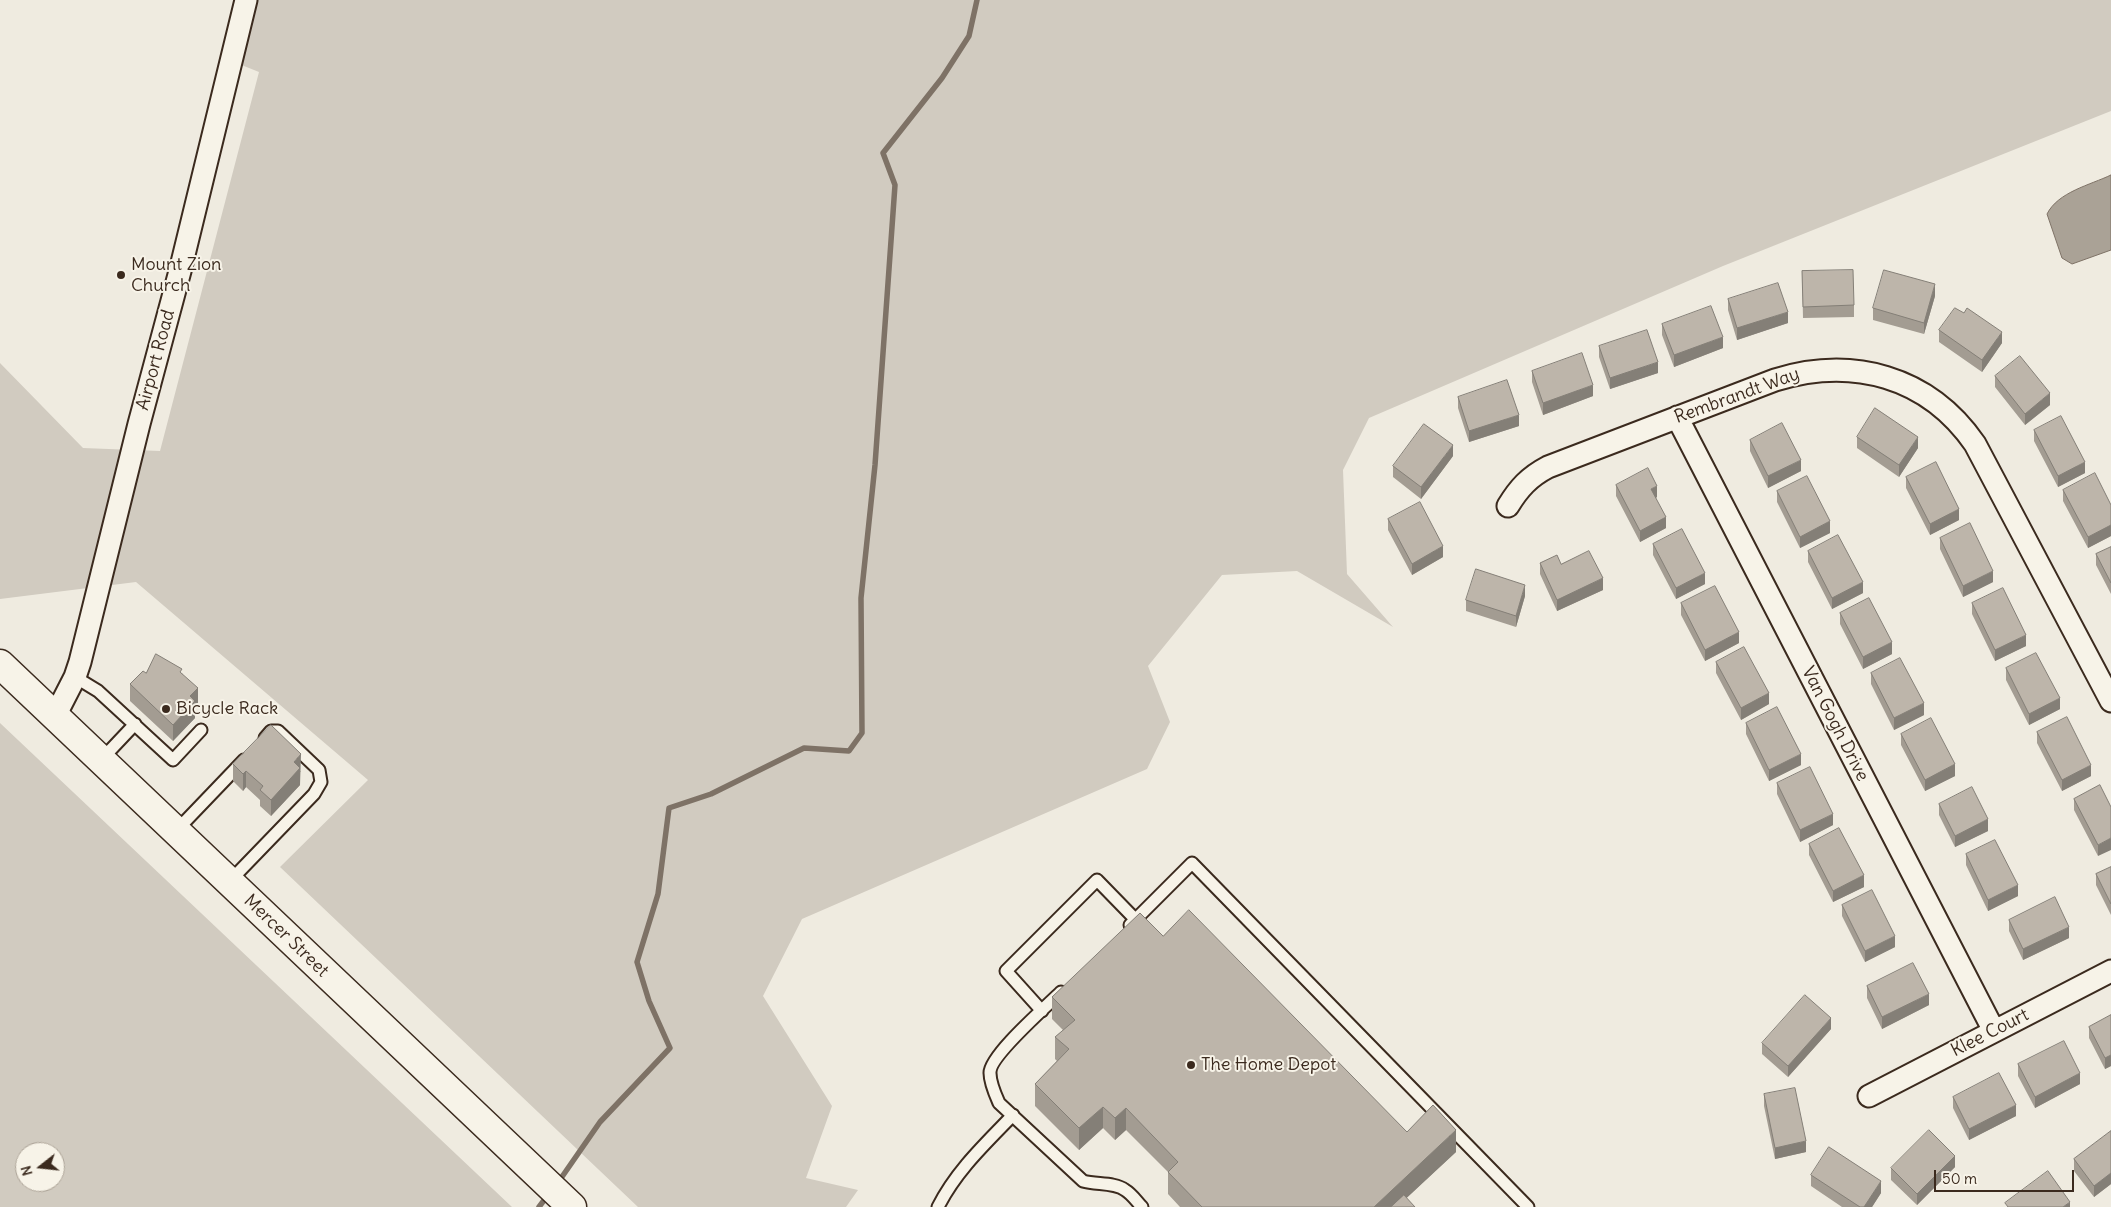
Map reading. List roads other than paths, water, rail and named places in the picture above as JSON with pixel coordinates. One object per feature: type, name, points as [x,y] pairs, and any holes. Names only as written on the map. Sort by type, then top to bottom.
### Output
[{"type":"main road","name":"Mercer Street","points":[[0,664],[559,1195]]},
{"type":"street","name":"Airport Road","points":[[55,716],[75,677],[102,576],[139,424],[180,271],[246,0]]},
{"type":"street","name":"Rembrandt Way","points":[[1508,506],[1523,484],[1536,473],[1775,380],[1817,370],[1839,369],[1864,371],[1896,381],[1924,395],[1947,410],[1975,444],[2104,671],[2111,701]]},
{"type":"street","name":"Van Gogh Drive","points":[[1677,417],[1994,1031]]},
{"type":"street","name":"Klee Court","points":[[1869,1096],[2111,971]]},
{"type":"lane","points":[[75,677],[98,691],[172,760],[201,730]]},
{"type":"lane","points":[[101,760],[135,724]]},
{"type":"lane","points":[[176,831],[271,731],[278,731],[319,770],[321,782],[314,794],[229,882]]},
{"type":"lane","points":[[1122,932],[1192,863],[1528,1207]]},
{"type":"lane","points":[[1042,1011],[1006,971],[1097,880],[1136,919]]},
{"type":"lane","points":[[1069,985],[996,1056],[989,1072],[992,1087],[999,1103],[1083,1181],[1095,1185],[1108,1184],[1125,1189],[1142,1207]]},
{"type":"lane","points":[[938,1207],[949,1185],[972,1157],[1013,1115]]},
{"type":"waterway","points":[[557,1184],[600,1122],[670,1048],[649,1001],[637,962],[658,894],[669,808],[711,794],[804,748],[849,751],[862,733],[861,598],[875,465],[895,185],[883,153],[942,78],[969,36],[977,0]]},
{"type":"waterway","points":[[539,1207],[548,1195]]},
{"type":"place","name":"Mount Zion Church","points":[[121,275]]},
{"type":"place","name":"Bicycle Rack","points":[[166,709]]},
{"type":"place","name":"The Home Depot","points":[[1191,1065]]}]
